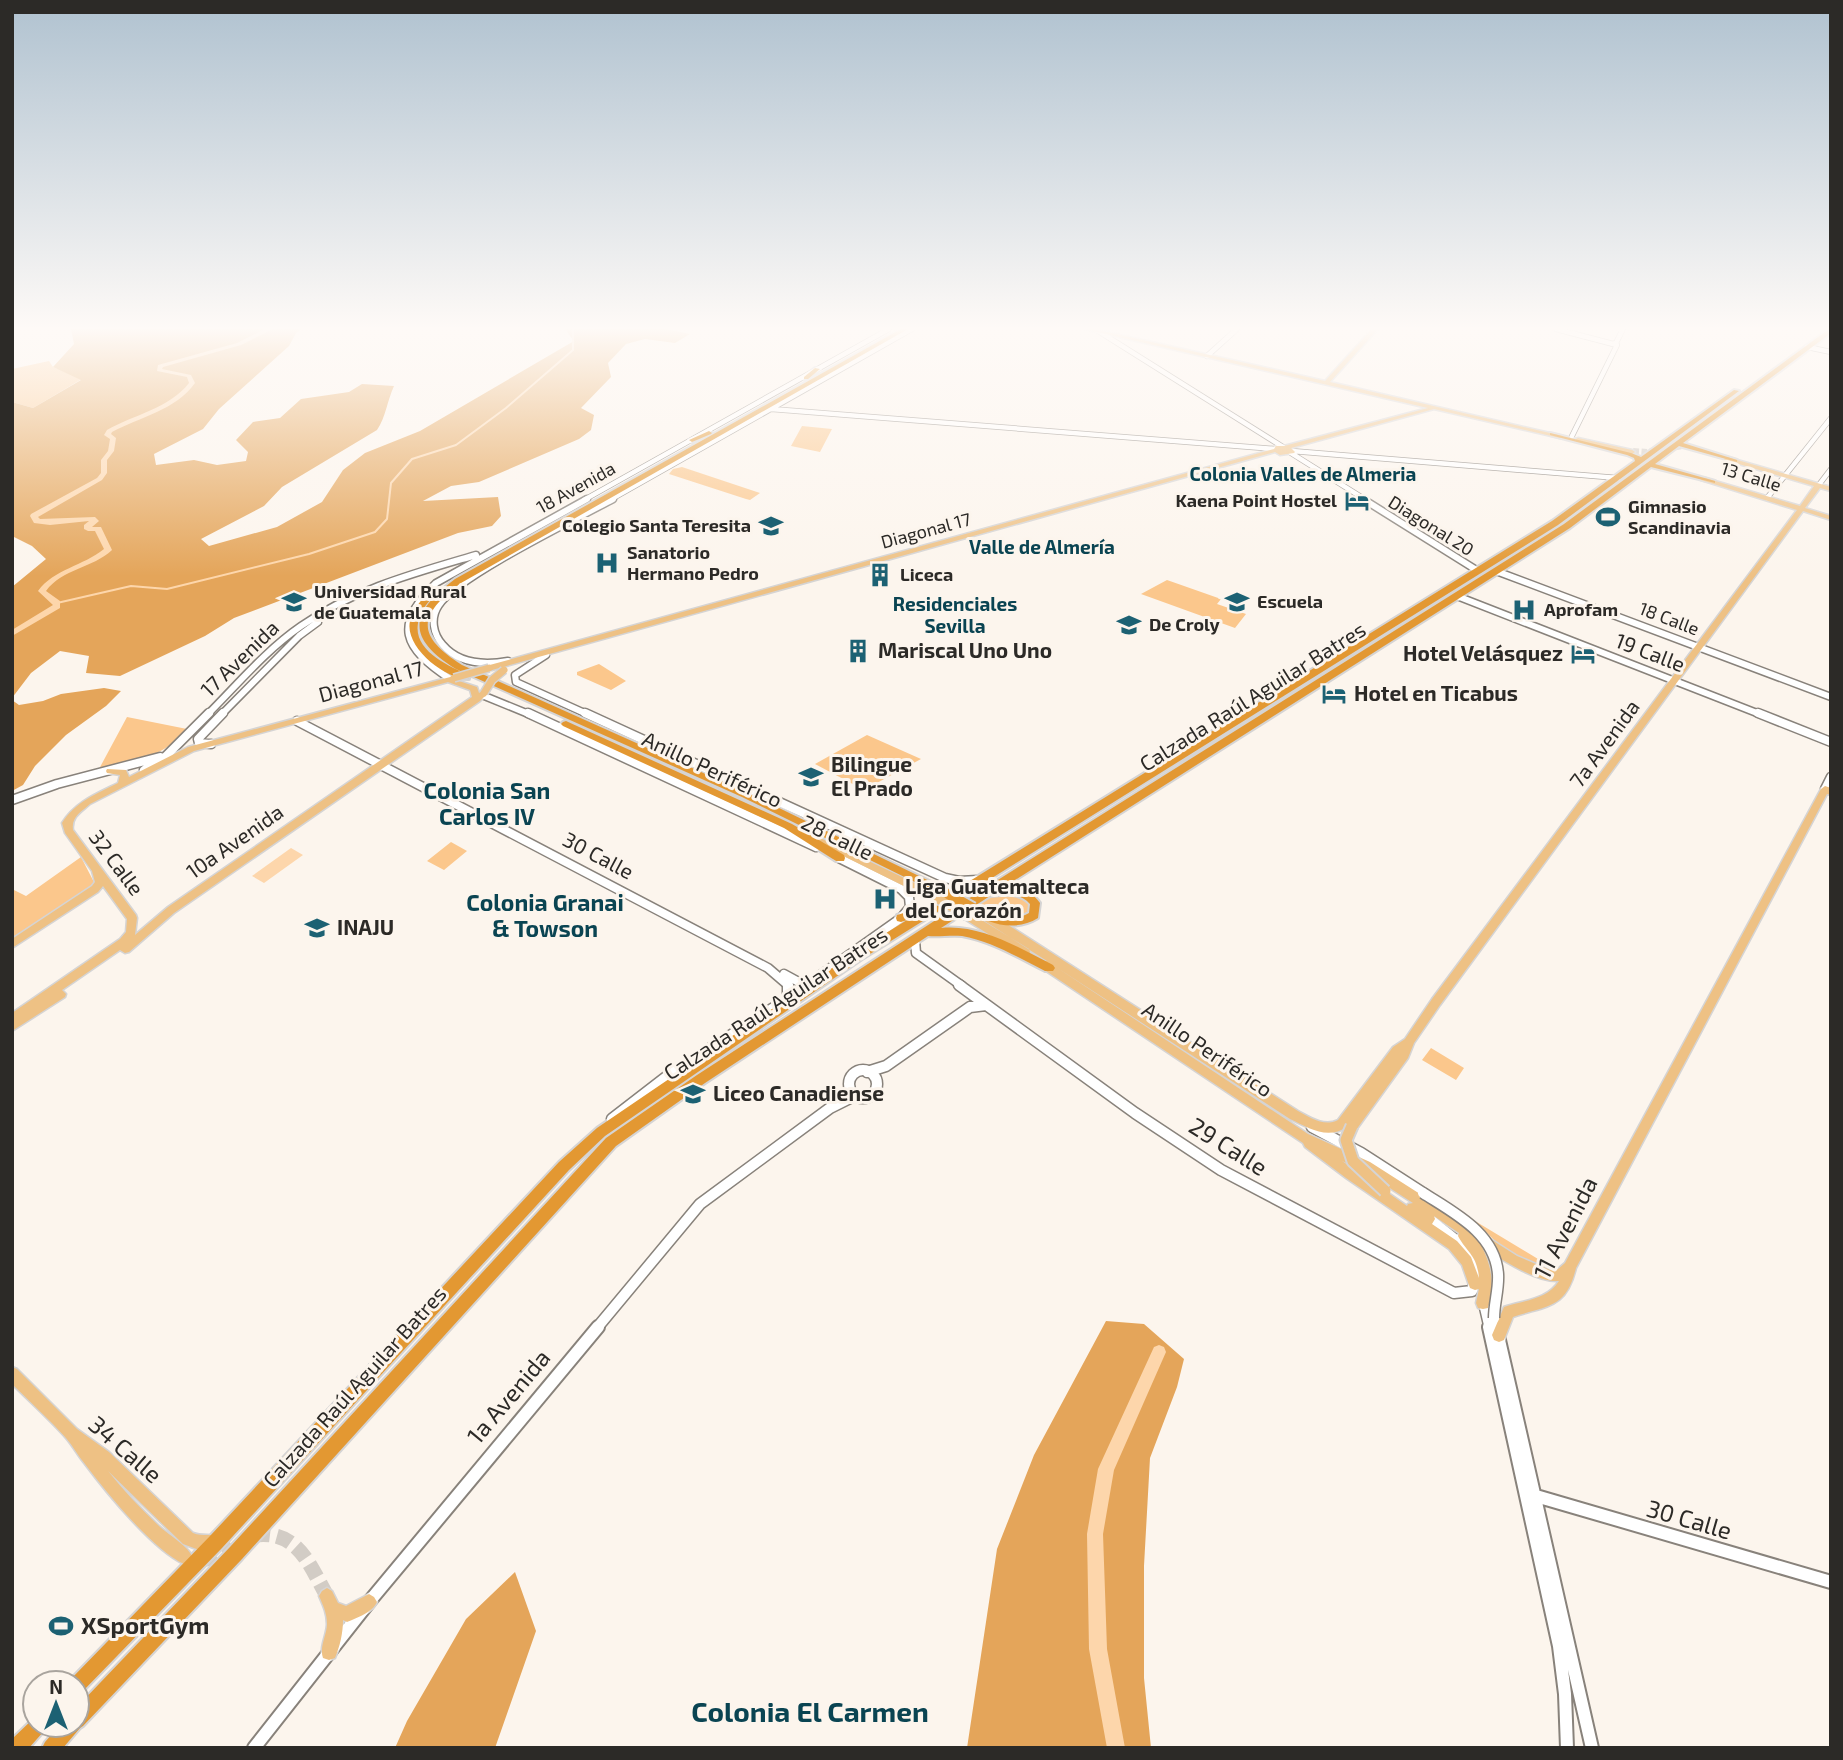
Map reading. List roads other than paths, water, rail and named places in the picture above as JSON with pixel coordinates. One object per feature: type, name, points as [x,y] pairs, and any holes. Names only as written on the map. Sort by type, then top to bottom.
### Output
[{"type":"highway","name":"Anillo Periférico","points":[[749,411],[452,579],[428,597],[415,618],[413,630],[416,643],[433,662],[788,826]]},
{"type":"highway","points":[[492,680],[486,670],[449,656],[437,646],[428,627],[430,606],[445,590],[762,411]]},
{"type":"highway","name":"Calzada Raúl Aguilar Batres","points":[[91,1705],[236,1552],[596,1156],[625,1131],[920,937],[982,886],[1569,513],[1709,411]]},
{"type":"highway","name":"Calzada Raúl Aguilar Batres","points":[[91,1671],[216,1542],[564,1166],[601,1132],[943,898],[982,886],[1457,596],[1598,505],[1724,411]]},
{"type":"highway","points":[[692,440],[715,431]]},
{"type":"highway","points":[[1552,434],[1629,453],[1637,457],[1639,463]]},
{"type":"highway","points":[[1572,436],[1644,451],[1656,450]]},
{"type":"highway","points":[[1682,444],[1735,461]]},
{"type":"highway","points":[[1650,464],[1713,482]]},
{"type":"highway","points":[[600,507],[617,491]]},
{"type":"highway","points":[[527,537],[545,521]]},
{"type":"highway","points":[[473,572],[521,551]]},
{"type":"highway","name":"Anillo Periférico","points":[[430,606],[423,629],[424,639],[441,657],[745,795],[943,898],[987,917]]},
{"type":"highway","points":[[600,731],[636,737]]},
{"type":"highway","points":[[570,733],[630,753]]},
{"type":"highway","points":[[681,776],[693,790]]},
{"type":"highway","points":[[753,791],[803,825]]},
{"type":"highway","points":[[788,826],[840,858]]},
{"type":"highway","points":[[982,886],[1025,894],[1032,898],[1036,909],[1028,919],[1018,922],[987,917]]},
{"type":"highway","points":[[910,907],[943,898]]},
{"type":"highway","points":[[901,918],[943,898]]},
{"type":"highway","points":[[920,937],[946,930],[971,933],[1049,968]]},
{"type":"highway","points":[[678,1070],[715,1053]]},
{"type":"main road","name":"Diagonal 17","points":[[136,775],[211,744],[447,678],[486,670],[1263,452],[1300,445],[1422,411]]},
{"type":"main road","points":[[1450,411],[1633,452],[1460,411]]},
{"type":"main road","points":[[1735,461],[1831,489]]},
{"type":"main road","name":"13 Calle","points":[[1662,466],[1831,518]]},
{"type":"main road","name":"7a Avenida","points":[[1429,1219],[1385,1191],[1353,1160],[1346,1140],[1352,1126],[1404,1055],[1409,1041],[1818,486]]},
{"type":"main road","name":"Diagonal 17","points":[[481,696],[492,680],[504,670],[600,637]]},
{"type":"main road","points":[[447,678],[474,689],[481,696]]},
{"type":"main road","name":"10a Avenida","points":[[12,1023],[126,948],[159,919],[481,696]]},
{"type":"main road","points":[[189,735],[191,750]]},
{"type":"main road","points":[[110,771],[124,773],[122,782]]},
{"type":"main road","name":"17 Avenida","points":[[70,817],[87,802],[136,775]]},
{"type":"main road","name":"11 Avenida","points":[[1499,1335],[1509,1312],[1550,1301],[1558,1296],[1567,1282],[1570,1267],[1829,786]]},
{"type":"main road","name":"32 Calle","points":[[12,1023],[34,1004],[124,942],[131,933],[132,918],[68,831],[70,817]]},
{"type":"main road","name":"Anillo Periférico","points":[[788,826],[943,898]]},
{"type":"main road","points":[[12,944],[95,889],[100,883],[96,867]]},
{"type":"main road","name":"Anillo Periférico","points":[[970,911],[1049,968],[1304,1138],[1366,1166],[1451,1223],[1533,1271],[1559,1276],[1570,1267]]},
{"type":"main road","name":"Anillo Periférico","points":[[987,917],[1294,1115]]},
{"type":"main road","points":[[132,918],[142,924],[159,919]]},
{"type":"main road","name":"7a Avenida","points":[[1294,1115],[1326,1129],[1339,1127],[1397,1049],[1409,1041]]},
{"type":"main road","points":[[1304,1138],[1350,1174],[1453,1245],[1467,1261],[1475,1284]]},
{"type":"main road","points":[[1451,1223],[1472,1242],[1481,1256],[1487,1286],[1483,1303]]},
{"type":"main road","name":"34 Calle","points":[[12,1374],[72,1434],[104,1457],[188,1539],[202,1544],[216,1542]]},
{"type":"main road","points":[[72,1434],[93,1465],[167,1544],[184,1556]]},
{"type":"main road","points":[[329,1652],[337,1625],[330,1603],[347,1614],[369,1602]]},
{"type":"street","name":"18 Avenida","points":[[496,549],[743,411]]},
{"type":"street","points":[[514,660],[481,664],[453,653],[438,641],[433,631],[433,620],[441,601],[521,551],[767,411]]},
{"type":"street","points":[[795,411],[1263,452]]},
{"type":"street","name":"Diagonal 20","points":[[1226,411],[1478,571]]},
{"type":"street","points":[[1572,436],[1584,411]]},
{"type":"street","points":[[1767,498],[1831,418]]},
{"type":"street","points":[[1283,449],[1618,478]]},
{"type":"street","name":"7a Avenida","points":[[1818,486],[1831,469]]},
{"type":"street","points":[[447,678],[415,653],[409,645],[409,617],[427,591],[456,570],[496,549]]},
{"type":"street","name":"17 Avenida","points":[[200,735],[311,626],[369,593],[496,549]]},
{"type":"street","points":[[1457,569],[1462,565],[1461,562]]},
{"type":"street","name":"17 Avenida","points":[[136,775],[166,755],[189,735],[265,657],[302,625],[367,589],[440,568],[456,570]]},
{"type":"street","name":"18 Calle","points":[[1496,571],[1831,697]]},
{"type":"street","name":"19 Calle","points":[[1457,596],[1831,742]]},
{"type":"street","name":"28 Calle","points":[[546,655],[515,675],[516,682],[944,878],[982,886]]},
{"type":"street","points":[[265,657],[277,658]]},
{"type":"street","name":"28 Calle","points":[[481,696],[490,696],[840,858],[901,889],[909,897],[910,907]]},
{"type":"street","name":"30 Calle","points":[[297,721],[768,968],[806,985]]},
{"type":"street","points":[[189,735],[200,735],[197,741],[199,743],[211,744]]},
{"type":"street","name":"Diagonal 17","points":[[12,800],[57,784],[191,750]]},
{"type":"street","points":[[601,1132],[637,1097],[788,998],[889,927],[910,907]]},
{"type":"street","name":"29 Calle","points":[[920,937],[915,951],[1136,1113],[1220,1170],[1454,1293],[1467,1293],[1475,1284]]},
{"type":"street","name":"30 Calle","points":[[768,968],[790,985],[788,998]]},
{"type":"street","points":[[950,977],[967,996],[966,1006],[961,1014]]},
{"type":"street","points":[[886,1066],[874,1092],[856,1096],[850,1090],[848,1083],[855,1073],[886,1066],[970,1007],[986,1005]]},
{"type":"street","points":[[867,1072],[877,1081]]},
{"type":"street","name":"1a Avenida","points":[[830,1108],[848,1083]]},
{"type":"street","name":"1a Avenida","points":[[254,1748],[369,1602],[700,1204],[830,1108],[856,1096]]},
{"type":"street","name":"Anillo Periférico","points":[[1294,1115],[1361,1153],[1475,1229],[1493,1253],[1498,1276],[1494,1318],[1499,1335]]},
{"type":"street","points":[[1429,1219],[1468,1252],[1474,1267],[1475,1284]]},
{"type":"street","name":"7a Avenida","points":[[1429,1219],[1459,1237],[1473,1252],[1480,1270],[1483,1303]]},
{"type":"street","points":[[1483,1303],[1559,1646],[1565,1694],[1567,1748]]},
{"type":"street","points":[[1499,1335],[1592,1748]]},
{"type":"street","name":"30 Calle","points":[[1536,1496],[1831,1582]]},
{"type":"waterway","points":[[12,634],[57,606],[57,603],[42,591],[47,584],[108,550],[98,529],[88,529],[88,525],[95,521],[92,519],[44,522],[37,521],[34,516],[100,479],[104,473],[104,460],[111,451],[113,438],[107,435],[109,431],[151,411]]},
{"type":"waterway","points":[[57,603],[131,586],[167,589],[309,554],[375,532],[387,519],[391,483],[412,459],[456,445],[502,411]]},
{"type":"waterway","points":[[1116,1748],[1098,1649],[1095,1534],[1106,1469],[1159,1352]]},
{"type":"tunnel","points":[[1633,451],[1647,452],[1683,446]]},
{"type":"tunnel","points":[[255,1535],[270,1535],[292,1544],[308,1561],[327,1596]]},
{"type":"tunnel","points":[[202,1560],[216,1557],[233,1548]]},
{"type":"place","name":"Kaena Point Hostel","points":[[1357,501]]},
{"type":"place","name":"Gimnasio Scandinavia","points":[[1608,517]]},
{"type":"place","name":"Colegio Santa Teresita","points":[[771,526]]},
{"type":"place","name":"Sanatorio Hermano Pedro","points":[[607,563]]},
{"type":"place","name":"Liceca","points":[[880,575]]},
{"type":"place","name":"Universidad Rural de Guatemala","points":[[294,602]]},
{"type":"place","name":"Escuela","points":[[1237,602]]},
{"type":"place","name":"Aprofam","points":[[1524,610]]},
{"type":"place","name":"De Croly","points":[[1129,625]]},
{"type":"place","name":"Mariscal Uno Uno","points":[[858,651]]},
{"type":"place","name":"Hotel Velásquez","points":[[1583,654]]},
{"type":"place","name":"Hotel en Ticabus","points":[[1334,694]]},
{"type":"place","name":"Bilingue El Prado","points":[[811,777]]},
{"type":"place","name":"Liga Guatemalteca del Corazón","points":[[885,899]]},
{"type":"place","name":"INAJU","points":[[317,928]]},
{"type":"place","name":"Liceo Canadiense","points":[[693,1094]]},
{"type":"place","name":"XSportGym","points":[[61,1626]]},
{"type":"district","name":"Colonia Valles de Almeria","points":[[1303,474]]},
{"type":"district","name":"Valle de Almería","points":[[1042,547]]},
{"type":"district","name":"Residenciales Sevilla","points":[[955,615]]},
{"type":"district","name":"Colonia San Carlos IV","points":[[487,804]]},
{"type":"district","name":"Colonia Granai & Towson","points":[[545,916]]},
{"type":"district","name":"Colonia El Carmen","points":[[810,1712]]}]
